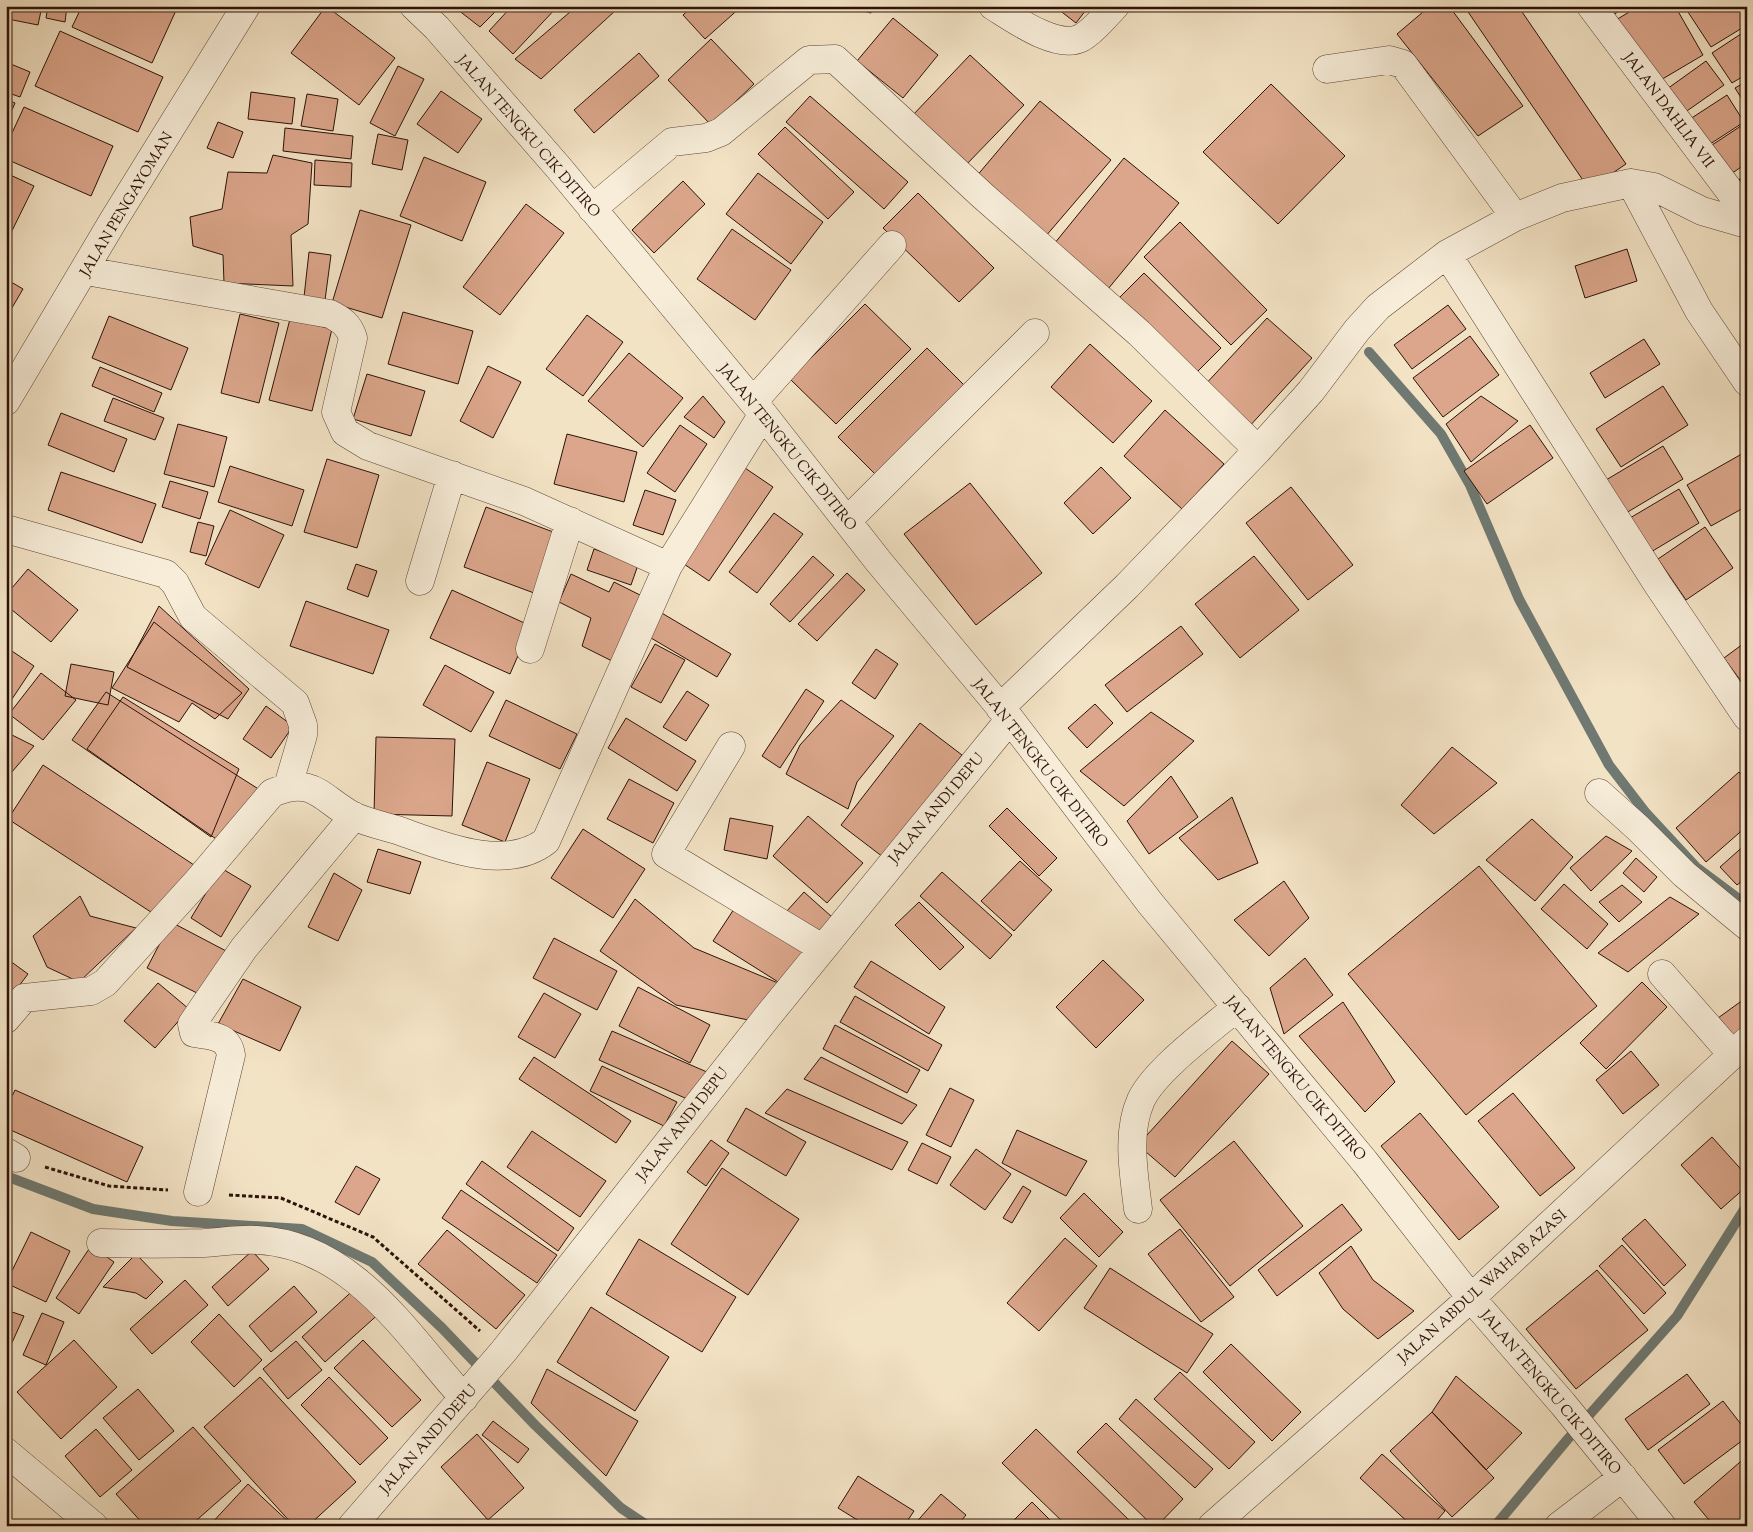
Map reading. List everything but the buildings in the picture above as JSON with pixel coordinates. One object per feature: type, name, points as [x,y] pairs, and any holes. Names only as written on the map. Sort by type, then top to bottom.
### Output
[{"type":"street","name":"JALAN PENGAYOMAN","points":[[6,401],[86,271],[113,221],[246,6]]},
{"type":"street","name":"JALAN TENGKU CIK DITIRO","points":[[414,6],[437,28],[592,209],[758,408],[1005,714],[1150,903],[1365,1162],[1471,1298],[1563,1404],[1662,1526]]},
{"type":"street","points":[[993,6],[1035,31],[1064,40],[1075,40],[1089,32],[1115,6]]},
{"type":"street","name":"JALAN DAHLIA VII","points":[[1591,6],[1747,214]]},
{"type":"street","points":[[592,209],[672,142],[706,138],[721,132],[809,60],[835,59],[982,196],[1139,333],[1258,450]]},
{"type":"street","points":[[1327,69],[1388,60],[1403,64],[1515,217]]},
{"type":"street","points":[[1630,183],[1654,187],[1702,211],[1747,224]]},
{"type":"street","points":[[1630,183],[1699,310],[1747,382]]},
{"type":"street","name":"JALAN ANDI DEPU","points":[[352,1526],[495,1362],[1005,714],[1258,450],[1310,391],[1357,330],[1378,307],[1447,254],[1515,217],[1562,198],[1630,183]]},
{"type":"street","points":[[6,1019],[24,998],[91,991],[105,983],[196,882],[272,793],[288,786],[310,787],[354,816],[437,844],[490,856],[523,853],[535,849],[546,841],[668,566],[758,408],[892,245]]},
{"type":"street","points":[[1447,254],[1658,585],[1747,717]]},
{"type":"street","points":[[86,271],[330,314],[338,318],[350,326],[353,338],[336,412],[345,432],[368,446],[524,500],[668,566]]},
{"type":"street","points":[[848,521],[1035,333]]},
{"type":"street","points":[[420,581],[452,476]]},
{"type":"street","points":[[530,649],[570,521]]},
{"type":"street","points":[[6,529],[166,574],[175,583],[193,616],[295,703],[303,725],[303,736],[288,786]]},
{"type":"street","points":[[731,746],[666,854],[822,948]]},
{"type":"street","points":[[1599,793],[1638,828],[1684,874],[1747,926]]},
{"type":"street","points":[[198,1192],[230,1055],[229,1046],[224,1039],[194,1032],[192,1024],[244,948],[354,816]]},
{"type":"street","points":[[1662,974],[1740,1047]]},
{"type":"street","points":[[1138,1209],[1133,1167],[1133,1129],[1142,1100],[1160,1075],[1236,1007]]},
{"type":"street","name":"JALAN ABDUL WAHAB AZASI","points":[[1212,1526],[1471,1298],[1740,1047]]},
{"type":"street","points":[[102,1243],[157,1244],[257,1240],[294,1246],[319,1256],[355,1279],[383,1304],[467,1396]]},
{"type":"street","points":[[6,1452],[94,1526]]},
{"type":"street","points":[[1559,1526],[1622,1477]]},
{"type":"waterway","points":[[1369,352],[1441,434],[1470,485],[1519,599],[1609,765],[1646,813],[1696,867],[1747,905]]},
{"type":"waterway","points":[[6,1176],[93,1209],[172,1221],[302,1229],[372,1262],[442,1328],[535,1425],[621,1508],[648,1526]]},
{"type":"waterway","points":[[1495,1526],[1567,1440],[1677,1316],[1747,1205]]}]
